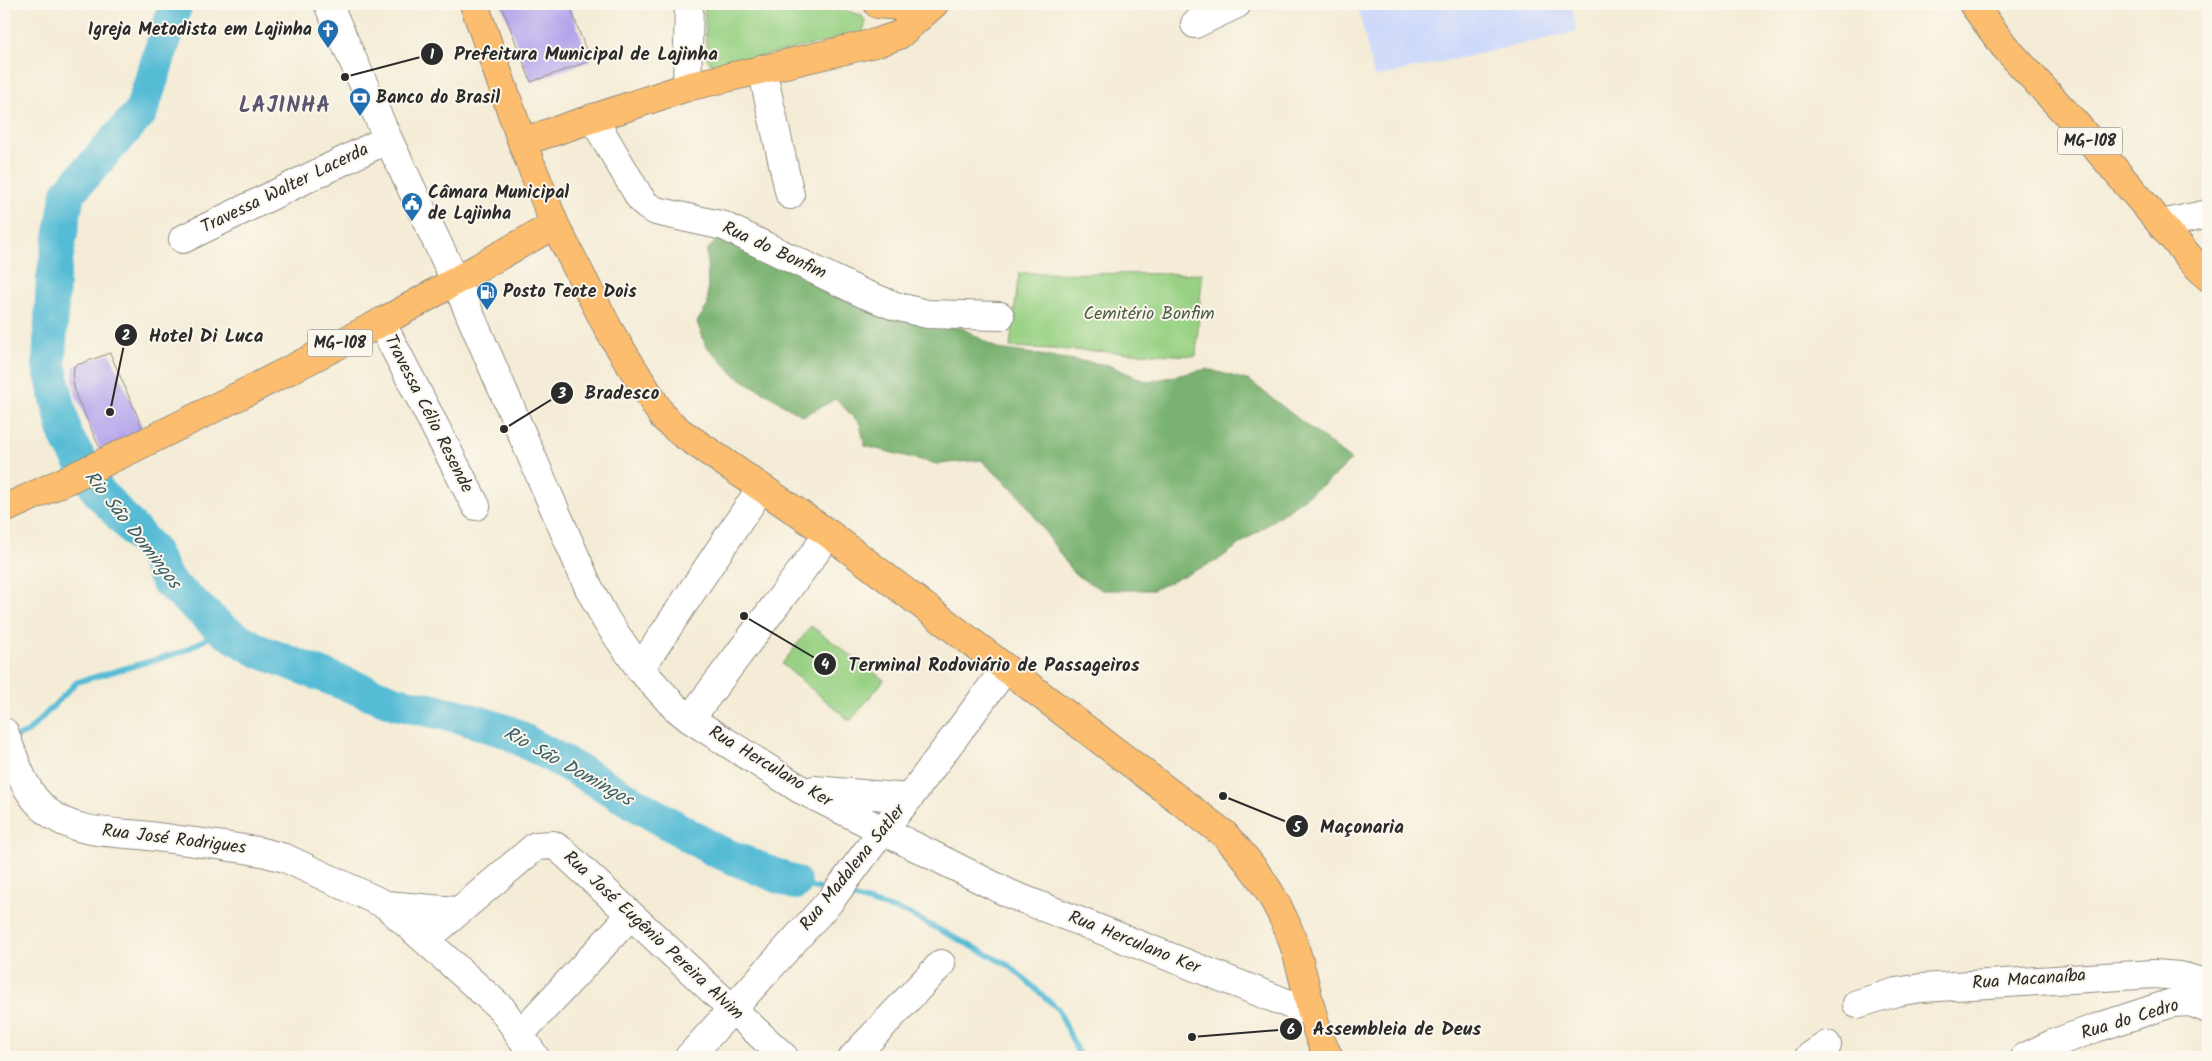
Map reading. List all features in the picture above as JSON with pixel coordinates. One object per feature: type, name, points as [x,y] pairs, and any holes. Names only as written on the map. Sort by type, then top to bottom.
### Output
[{"type":"main road","points":[[474,4],[522,142],[555,225],[610,332],[663,417],[680,432],[829,534],[1004,669],[1224,834],[1252,863],[1273,895],[1298,956],[1312,1013],[1329,1057]]},
{"type":"main road","points":[[881,4],[911,6],[934,4]]},
{"type":"main road","points":[[881,4],[894,20],[899,35]]},
{"type":"main road","points":[[522,142],[687,87],[837,53],[899,35],[934,4]]},
{"type":"main road","name":"MG-108","points":[[1973,4],[2004,46],[2075,123],[2208,277]]},
{"type":"main road","name":"MG-108","points":[[4,509],[122,455],[381,322],[555,225]]},
{"type":"street","name":"Rua Herculano Ker","points":[[328,4],[388,139],[455,280],[588,586],[606,620],[640,669],[674,706],[690,719],[800,789],[1010,894],[1312,1013]]},
{"type":"street","points":[[687,87],[689,4]]},
{"type":"street","points":[[1195,24],[1237,4]]},
{"type":"street","points":[[762,69],[790,194]]},
{"type":"street","name":"Rua do Bonfim","points":[[592,118],[640,198],[647,206],[656,211],[724,226],[862,293],[895,306],[927,314],[1000,316]]},
{"type":"street","name":"Travessa Walter Lacerda","points":[[182,239],[388,139]]},
{"type":"street","points":[[2162,224],[2208,214]]},
{"type":"street","name":"Travessa Célio Resende","points":[[381,322],[476,506]]},
{"type":"street","points":[[640,669],[761,488]]},
{"type":"street","points":[[690,719],[829,534]]},
{"type":"street","name":"Rua Madalena Satler","points":[[690,1057],[830,901],[1004,669]]},
{"type":"street","name":"Rua José Rodrigues","points":[[6,738],[22,778],[33,797],[46,811],[61,821],[95,830],[262,852],[285,858],[386,905],[502,1009],[535,1057]]},
{"type":"street","points":[[800,789],[909,798]]},
{"type":"street","name":"Rua José Eugênio Pereira Alvim","points":[[425,940],[456,911],[536,846],[553,845],[562,850],[784,1057]]},
{"type":"street","name":"Rua José Rodrigues","points":[[386,905],[456,911]]},
{"type":"street","points":[[519,1035],[631,915]]},
{"type":"street","points":[[853,1057],[941,964]]},
{"type":"street","name":"Rua Macanaíba","points":[[1857,1004],[1896,992],[1953,985],[2154,974],[2180,976],[2202,994]]},
{"type":"street","name":"Rua do Cedro","points":[[2025,1057],[2052,1044],[2104,1025],[2202,994]]},
{"type":"shaded area","points":[[1370,4],[1571,4],[1577,32],[1374,77],[1358,6]]},
{"type":"green space","points":[[704,4],[824,4],[861,15],[866,22],[862,34],[717,66],[711,64],[707,59]]},
{"type":"green space","points":[[720,237],[800,270],[820,288],[906,320],[962,328],[998,349],[1108,365],[1148,382],[1207,369],[1250,381],[1351,460],[1332,478],[1218,560],[1153,590],[1102,590],[1074,574],[1021,497],[981,460],[937,464],[865,446],[860,424],[836,399],[803,416],[736,376],[706,346],[697,322],[708,305],[707,250]]},
{"type":"green space","name":"Cemitério Bonfim","points":[[1019,273],[1202,274],[1196,356],[1010,347]]},
{"type":"green space","points":[[811,626],[884,680],[850,721],[782,664]]},
{"type":"building","points":[[501,4],[569,4],[590,61],[531,82]]},
{"type":"building","points":[[110,353],[146,436],[103,455],[76,396],[73,381],[74,366]]},
{"type":"waterway","name":"Rio São Domingos","points":[[176,4],[141,112],[68,193],[53,278],[49,365],[66,436],[98,491],[152,550],[167,581],[223,630],[259,651],[396,703],[458,716],[508,732],[583,773],[714,850],[795,883]]},
{"type":"waterway","points":[[13,738],[28,732],[77,682],[182,652],[223,630]]},
{"type":"waterway","points":[[795,883],[829,891]]},
{"type":"waterway","points":[[845,895],[907,913],[1010,966],[1058,1009],[1080,1057]]},
{"type":"place","name":"Igreja Metodista em Lajinha","points":[[328,49]]},
{"type":"place","name":"Prefeitura Municipal de Lajinha","points":[[345,77]]},
{"type":"place","name":"Banco do Brasil","points":[[360,117]]},
{"type":"place","name":"Câmara Municipal de Lajinha","points":[[412,222]]},
{"type":"place","name":"Posto Teote Dois","points":[[487,311]]},
{"type":"place","name":"Hotel Di Luca","points":[[110,412]]},
{"type":"place","name":"Bradesco","points":[[504,429]]},
{"type":"place","name":"Terminal Rodoviário de Passageiros","points":[[744,616]]},
{"type":"place","name":"Maçonaria","points":[[1223,796]]},
{"type":"place","name":"Assembleia de Deus","points":[[1192,1037]]},
{"type":"district","name":"LAJINHA","points":[[285,106]]}]
